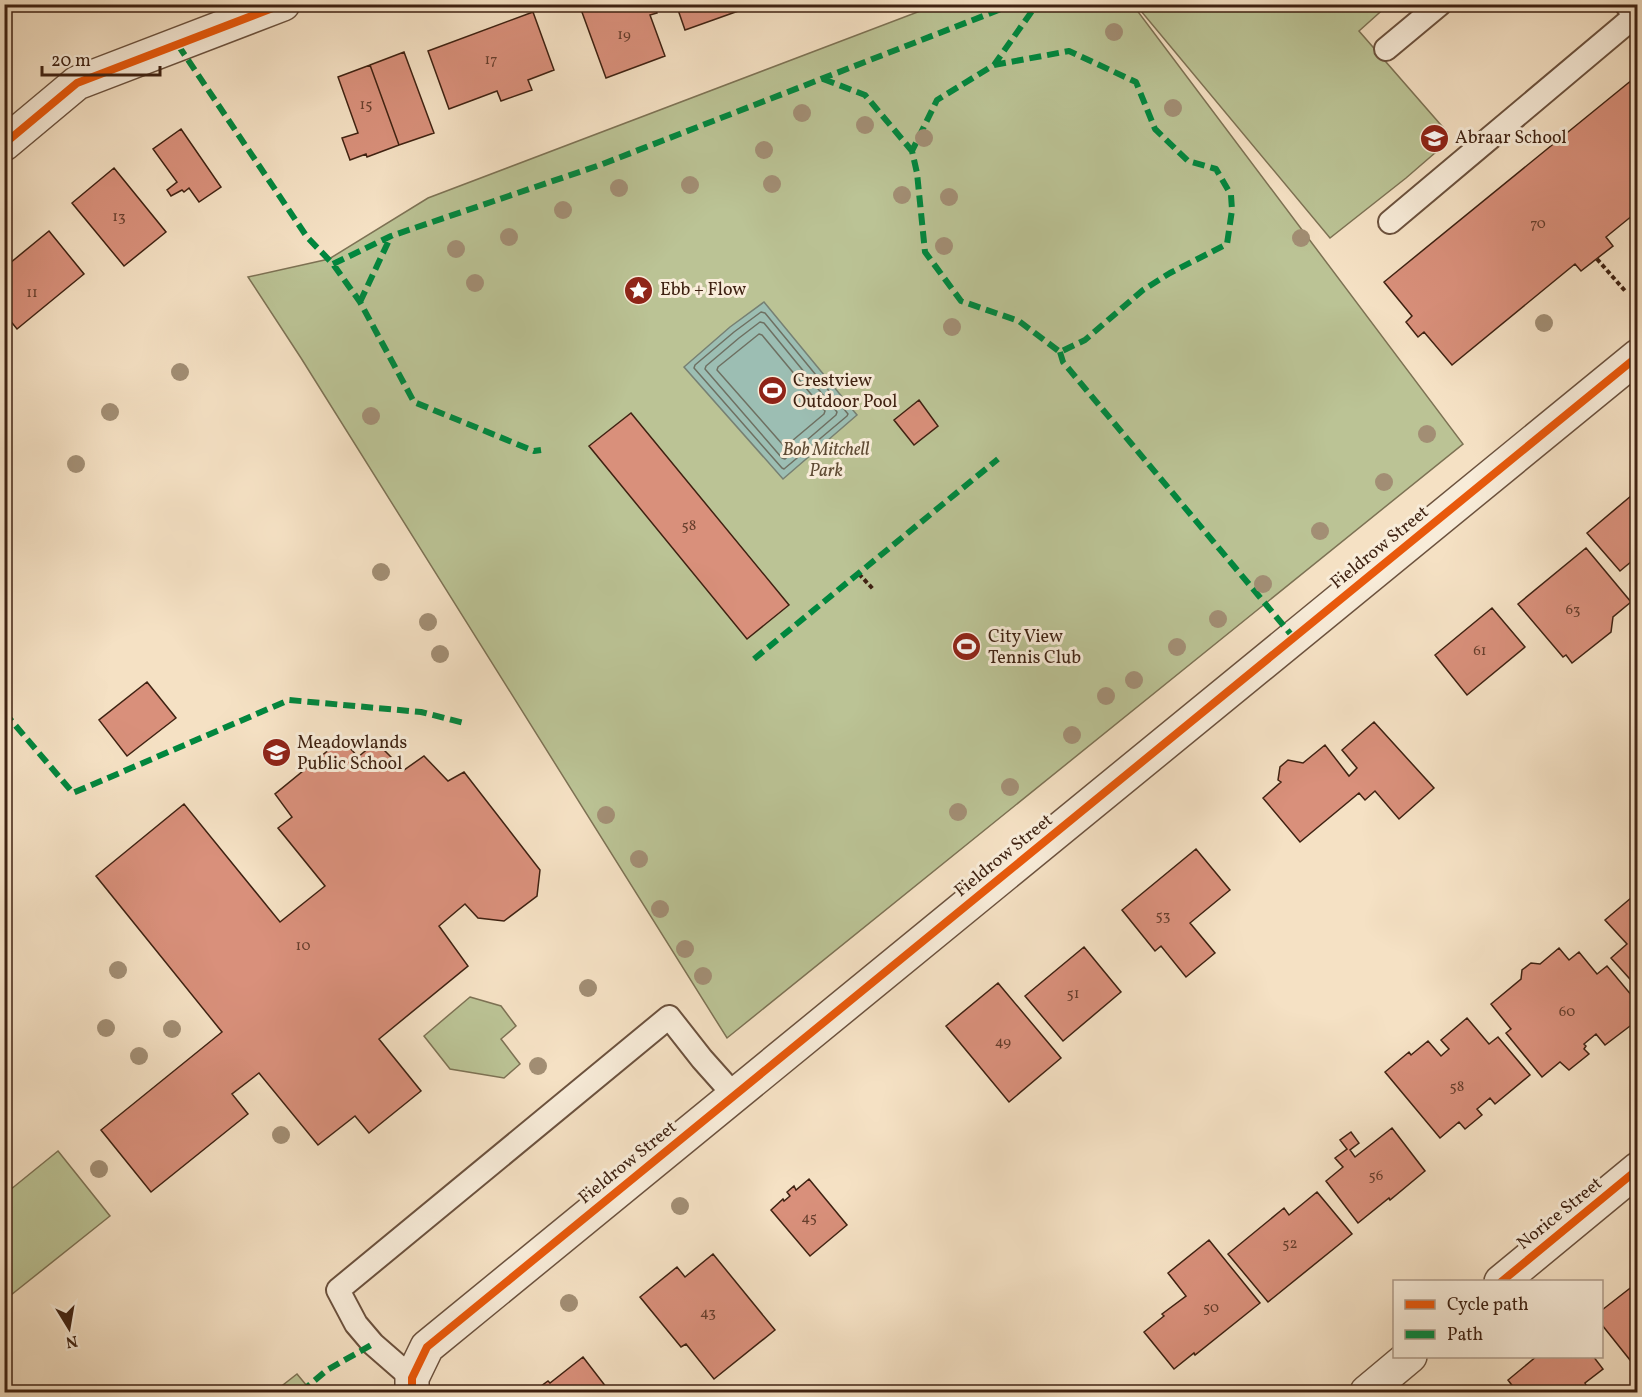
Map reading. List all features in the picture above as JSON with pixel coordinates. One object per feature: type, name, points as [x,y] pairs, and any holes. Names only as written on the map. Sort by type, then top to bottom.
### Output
[{"type":"street","points":[[4,144],[77,83],[283,4]]},
{"type":"street","name":"Fieldrow Street","points":[[412,1385],[428,1347],[1638,356]]},
{"type":"street","name":"Norice Street","points":[[1502,1280],[1638,1169]]},
{"type":"street","points":[[1366,1392],[1408,1358]]},
{"type":"lane","points":[[1386,49],[1440,4]]},
{"type":"lane","points":[[1390,222],[1635,16],[1626,4]]},
{"type":"lane","points":[[412,1385],[356,1324],[338,1290],[669,1017],[735,1096]]},
{"type":"path","points":[[1597,259],[1626,292]]},
{"type":"path","points":[[859,574],[873,589]]},
{"type":"green space","name":"Bob Mitchell Park","points":[[936,5],[1133,5],[1463,444],[727,1038],[248,277],[329,259],[428,198]]},
{"type":"green space","points":[[1136,5],[1388,5],[1359,31],[1447,132],[1444,141],[1436,152],[1406,178],[1330,238]]},
{"type":"green space","points":[[470,997],[501,1006],[516,1026],[501,1039],[520,1064],[504,1078],[450,1069],[424,1036]]},
{"type":"green space","points":[[58,1151],[110,1216],[11,1295],[5,1286],[5,1194]]},
{"type":"green space","points":[[297,1374],[312,1392],[274,1392]]},
{"type":"water","name":"Crestview Outdoor Pool","points":[[764,302],[857,415],[783,479],[684,367],[730,327]]},
{"type":"building","points":[[579,4],[654,4],[657,13],[650,15],[665,56],[606,78]]},
{"type":"building","points":[[676,4],[758,4],[685,30]]},
{"type":"building","points":[[533,12],[554,70],[528,80],[532,90],[501,101],[497,91],[449,109],[428,51]]},
{"type":"building","points":[[404,52],[434,133],[399,145],[370,65]]},
{"type":"building","points":[[370,65],[399,145],[367,157],[366,154],[350,160],[342,138],[358,133],[338,77]]},
{"type":"building","points":[[1638,75],[1638,211],[1606,237],[1613,246],[1581,271],[1575,264],[1452,365],[1424,332],[1418,337],[1406,322],[1412,316],[1384,282]]},
{"type":"building","points":[[181,129],[221,187],[199,202],[189,188],[171,196],[167,190],[177,182],[153,149]]},
{"type":"building","points":[[114,168],[166,232],[124,266],[72,203]]},
{"type":"building","points":[[49,231],[84,274],[17,329],[4,313],[4,268]]},
{"type":"building","points":[[919,400],[938,426],[914,445],[894,420]]},
{"type":"building","points":[[631,413],[789,605],[747,639],[589,446]]},
{"type":"building","points":[[1638,490],[1638,556],[1620,571],[1587,533]]},
{"type":"building","points":[[1586,548],[1631,602],[1613,617],[1611,632],[1572,663],[1566,655],[1563,657],[1518,604]]},
{"type":"building","points":[[1492,608],[1525,647],[1467,695],[1435,655]]},
{"type":"building","points":[[147,682],[176,718],[127,756],[99,720]]},
{"type":"building","points":[[1374,722],[1434,788],[1399,819],[1375,791],[1365,800],[1359,793],[1300,842],[1263,798],[1281,782],[1278,780],[1280,767],[1288,760],[1303,763],[1325,745],[1349,776],[1357,768],[1342,750]]},
{"type":"building","points":[[342,739],[358,757],[376,742],[404,770],[424,756],[448,781],[464,772],[540,870],[537,896],[504,921],[478,918],[465,904],[439,926],[468,966],[379,1039],[421,1091],[369,1133],[355,1116],[318,1145],[259,1073],[232,1094],[248,1114],[151,1192],[101,1130],[222,1032],[96,876],[184,804],[280,922],[325,886],[278,828],[292,817],[275,794]]},
{"type":"building","points":[[1196,849],[1230,890],[1190,923],[1215,953],[1186,977],[1161,946],[1155,951],[1122,910]]},
{"type":"building","points":[[1638,892],[1638,988],[1611,958],[1627,944],[1605,920]]},
{"type":"building","points":[[1084,947],[1121,992],[1063,1041],[1025,996]]},
{"type":"building","points":[[1559,948],[1569,960],[1579,952],[1597,974],[1607,966],[1638,1003],[1638,1020],[1605,1045],[1596,1034],[1584,1044],[1586,1046],[1584,1049],[1589,1054],[1569,1070],[1560,1062],[1542,1077],[1506,1033],[1511,1029],[1491,1004],[1521,979],[1522,970],[1531,963],[1540,964]]},
{"type":"building","points":[[998,983],[1061,1058],[1009,1102],[946,1026]]},
{"type":"building","points":[[1467,1018],[1489,1044],[1498,1037],[1530,1075],[1495,1104],[1490,1098],[1477,1109],[1482,1115],[1465,1129],[1459,1122],[1440,1138],[1385,1072],[1409,1052],[1411,1055],[1428,1041],[1441,1056],[1449,1049],[1441,1040]]},
{"type":"building","points":[[1392,1128],[1425,1171],[1358,1223],[1326,1181],[1343,1167],[1335,1158],[1347,1149],[1340,1140],[1351,1132],[1359,1143],[1350,1150],[1355,1157]]},
{"type":"building","points":[[809,1179],[847,1225],[810,1256],[771,1210],[790,1196],[787,1192],[794,1186],[796,1190]]},
{"type":"building","points":[[1317,1192],[1352,1234],[1268,1302],[1228,1254],[1284,1208],[1289,1215]]},
{"type":"building","points":[[1209,1240],[1260,1303],[1174,1369],[1144,1332],[1164,1316],[1162,1314],[1186,1296],[1168,1273]]},
{"type":"building","points":[[713,1254],[775,1330],[714,1379],[686,1344],[681,1347],[640,1297],[677,1267],[685,1277]]},
{"type":"building","points":[[1638,1282],[1638,1370],[1603,1326],[1603,1309]]},
{"type":"building","points":[[583,1357],[610,1392],[536,1392],[539,1391],[537,1389],[548,1381],[550,1383]]},
{"type":"building","points":[[1535,1358],[1595,1358],[1603,1369],[1577,1392],[1517,1392],[1508,1380]]},
{"type":"marked path","points":[[333,264],[391,236],[600,165],[1014,4]]},
{"type":"marked path","points":[[994,65],[1069,51],[1136,82],[1155,129],[1188,161],[1216,169],[1231,195],[1232,210],[1227,244],[1170,273],[1143,290],[1085,340],[1060,352],[1019,321],[961,301],[925,252],[917,173],[912,151],[937,100],[994,65],[1037,4]]},
{"type":"marked path","points":[[178,45],[307,237],[333,264],[360,302],[414,402],[534,451],[541,450]]},
{"type":"marked path","points":[[823,79],[865,95],[912,151]]},
{"type":"marked path","points":[[360,302],[391,236]]},
{"type":"marked path","points":[[1060,352],[1063,362],[1294,638]]},
{"type":"marked path","points":[[754,659],[998,459]]},
{"type":"marked path","points":[[4,712],[73,793],[289,700],[421,712],[464,723]]},
{"type":"marked path","points":[[301,1392],[327,1370],[373,1344]]},
{"type":"cycle path","points":[[4,144],[77,83],[283,4]]},
{"type":"cycle path","points":[[412,1392],[412,1378],[427,1347],[1638,356]]},
{"type":"cycle path","points":[[1503,1280],[1638,1169]]},
{"type":"place","name":"Abraar School","points":[[1434,138]]},
{"type":"place","name":"Ebb + Flow","points":[[639,290]]},
{"type":"place","name":"Crestview Outdoor Pool","points":[[772,391]]},
{"type":"place","name":"City View Tennis Club","points":[[967,647]]},
{"type":"place","name":"Meadowlands Public School","points":[[276,753]]}]
